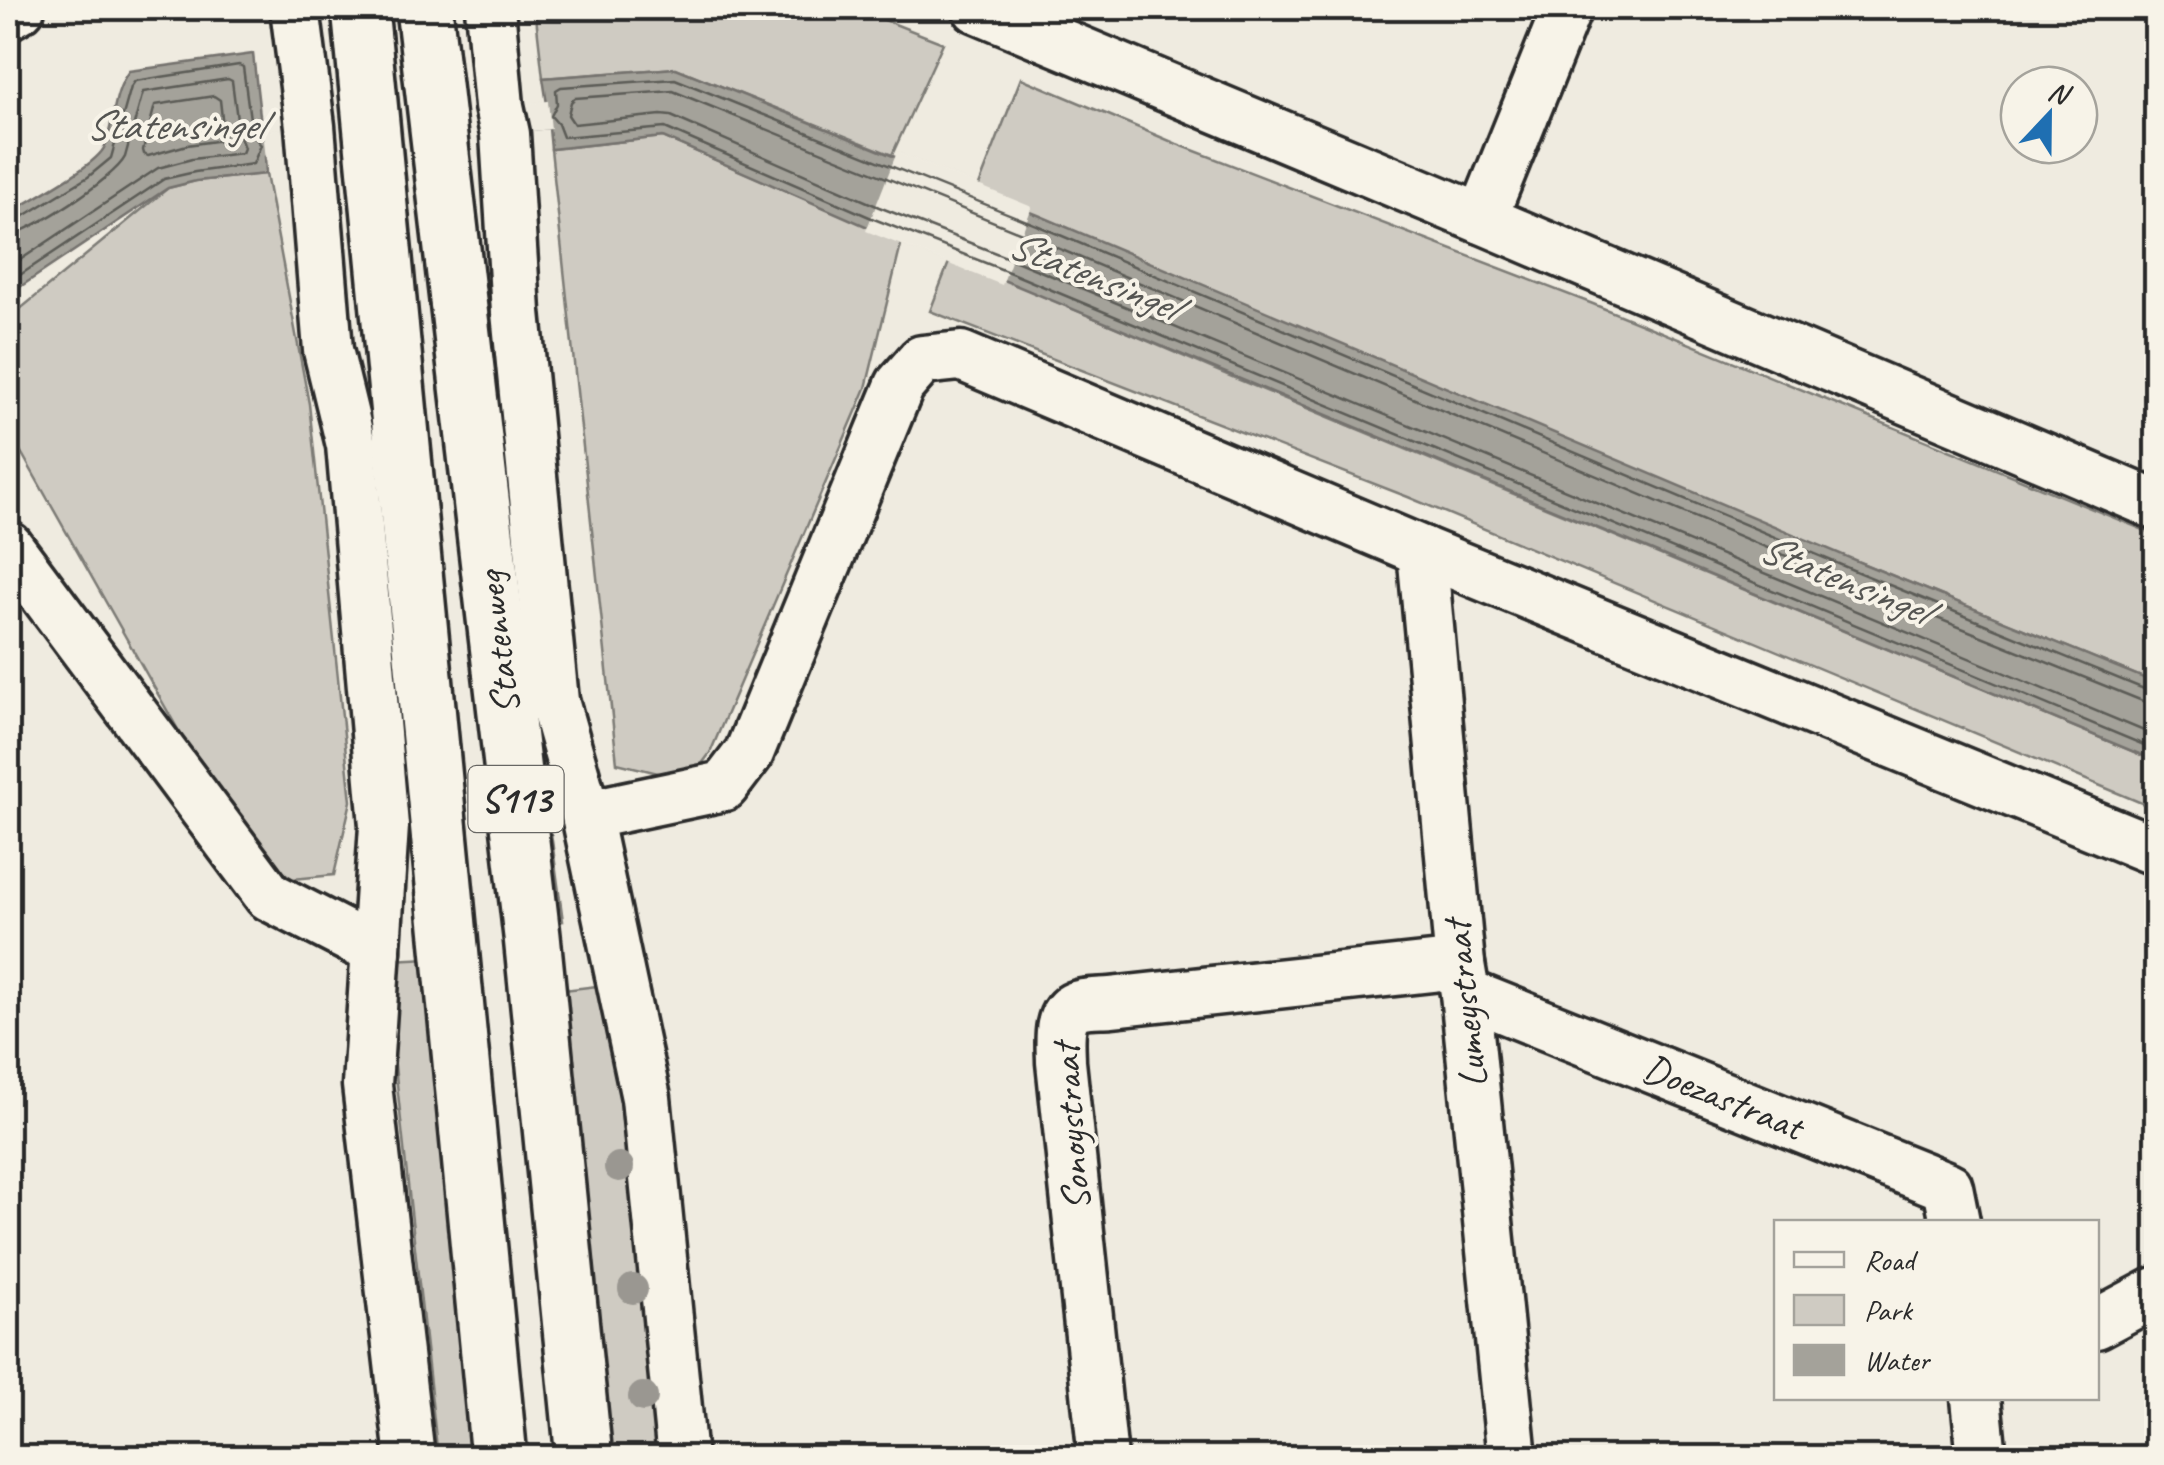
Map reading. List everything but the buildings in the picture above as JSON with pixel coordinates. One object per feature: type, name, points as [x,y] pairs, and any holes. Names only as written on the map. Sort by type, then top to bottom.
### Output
[{"type":"main road","name":"Statenweg","points":[[360,8],[499,1458]]},
{"type":"main road","name":"Statenweg","points":[[424,8],[532,936],[584,1458]]},
{"type":"street","points":[[8,16],[20,8]]},
{"type":"street","points":[[295,8],[311,141],[328,350],[351,445],[384,826],[367,1085],[410,1458]]},
{"type":"street","name":"Statenweg","points":[[490,8],[554,701],[586,815],[646,1098],[682,1458]]},
{"type":"street","points":[[977,8],[1038,18],[1482,218],[2156,505]]},
{"type":"street","points":[[1482,218],[1566,8]]},
{"type":"street","points":[[586,815],[724,786],[750,752],[900,385],[922,360],[961,356],[1422,550],[2156,850]]},
{"type":"street","points":[[8,546],[268,896],[376,951]]},
{"type":"street","name":"Lumeystraat","points":[[1422,550],[1512,1458]]},
{"type":"street","name":"Doezastraat","points":[[1462,978],[1948,1187],[1955,1220]]},
{"type":"street","name":"Sonoystraat","points":[[1103,1458],[1060,1062],[1061,1028],[1066,1014],[1075,1006],[1110,1002],[1462,978]]},
{"type":"street","points":[[2099,1322],[2156,1292]]},
{"type":"street","points":[[1976,1400],[1982,1458]]},
{"type":"green space","points":[[535,8],[854,8],[943,43],[892,155],[676,68],[543,78]]},
{"type":"green space","points":[[1021,78],[1177,144],[1593,304],[2156,535],[2156,683],[1864,564],[1008,281],[2156,761],[2156,809],[1408,497],[930,311]]},
{"type":"green space","points":[[663,137],[902,241],[866,388],[710,753],[695,773],[662,774],[617,763],[551,149]]},
{"type":"green space","points":[[266,174],[309,404],[351,801],[334,875],[293,879],[258,854],[228,818],[8,429],[8,319],[168,188]]},
{"type":"green space","points":[[549,759],[568,822],[550,826],[563,921],[541,923],[525,761]]},
{"type":"green space","points":[[429,958],[484,1457],[438,1457],[393,1048],[392,960]]},
{"type":"green space","points":[[614,984],[662,1457],[595,1457],[547,992]]},
{"type":"water","name":"Statensingel","points":[[253,54],[262,133],[547,104],[543,78],[676,68],[1038,215],[2156,683],[2156,761],[870,228],[663,137],[551,149],[549,128],[265,157],[266,174],[168,188],[8,295],[8,214],[76,173],[99,154],[129,71]]},
{"type":"pier","points":[[548,101],[551,129],[266,160],[263,131]]},
{"type":"pier","points":[[897,152],[1032,207],[1002,285],[866,231]]}]
